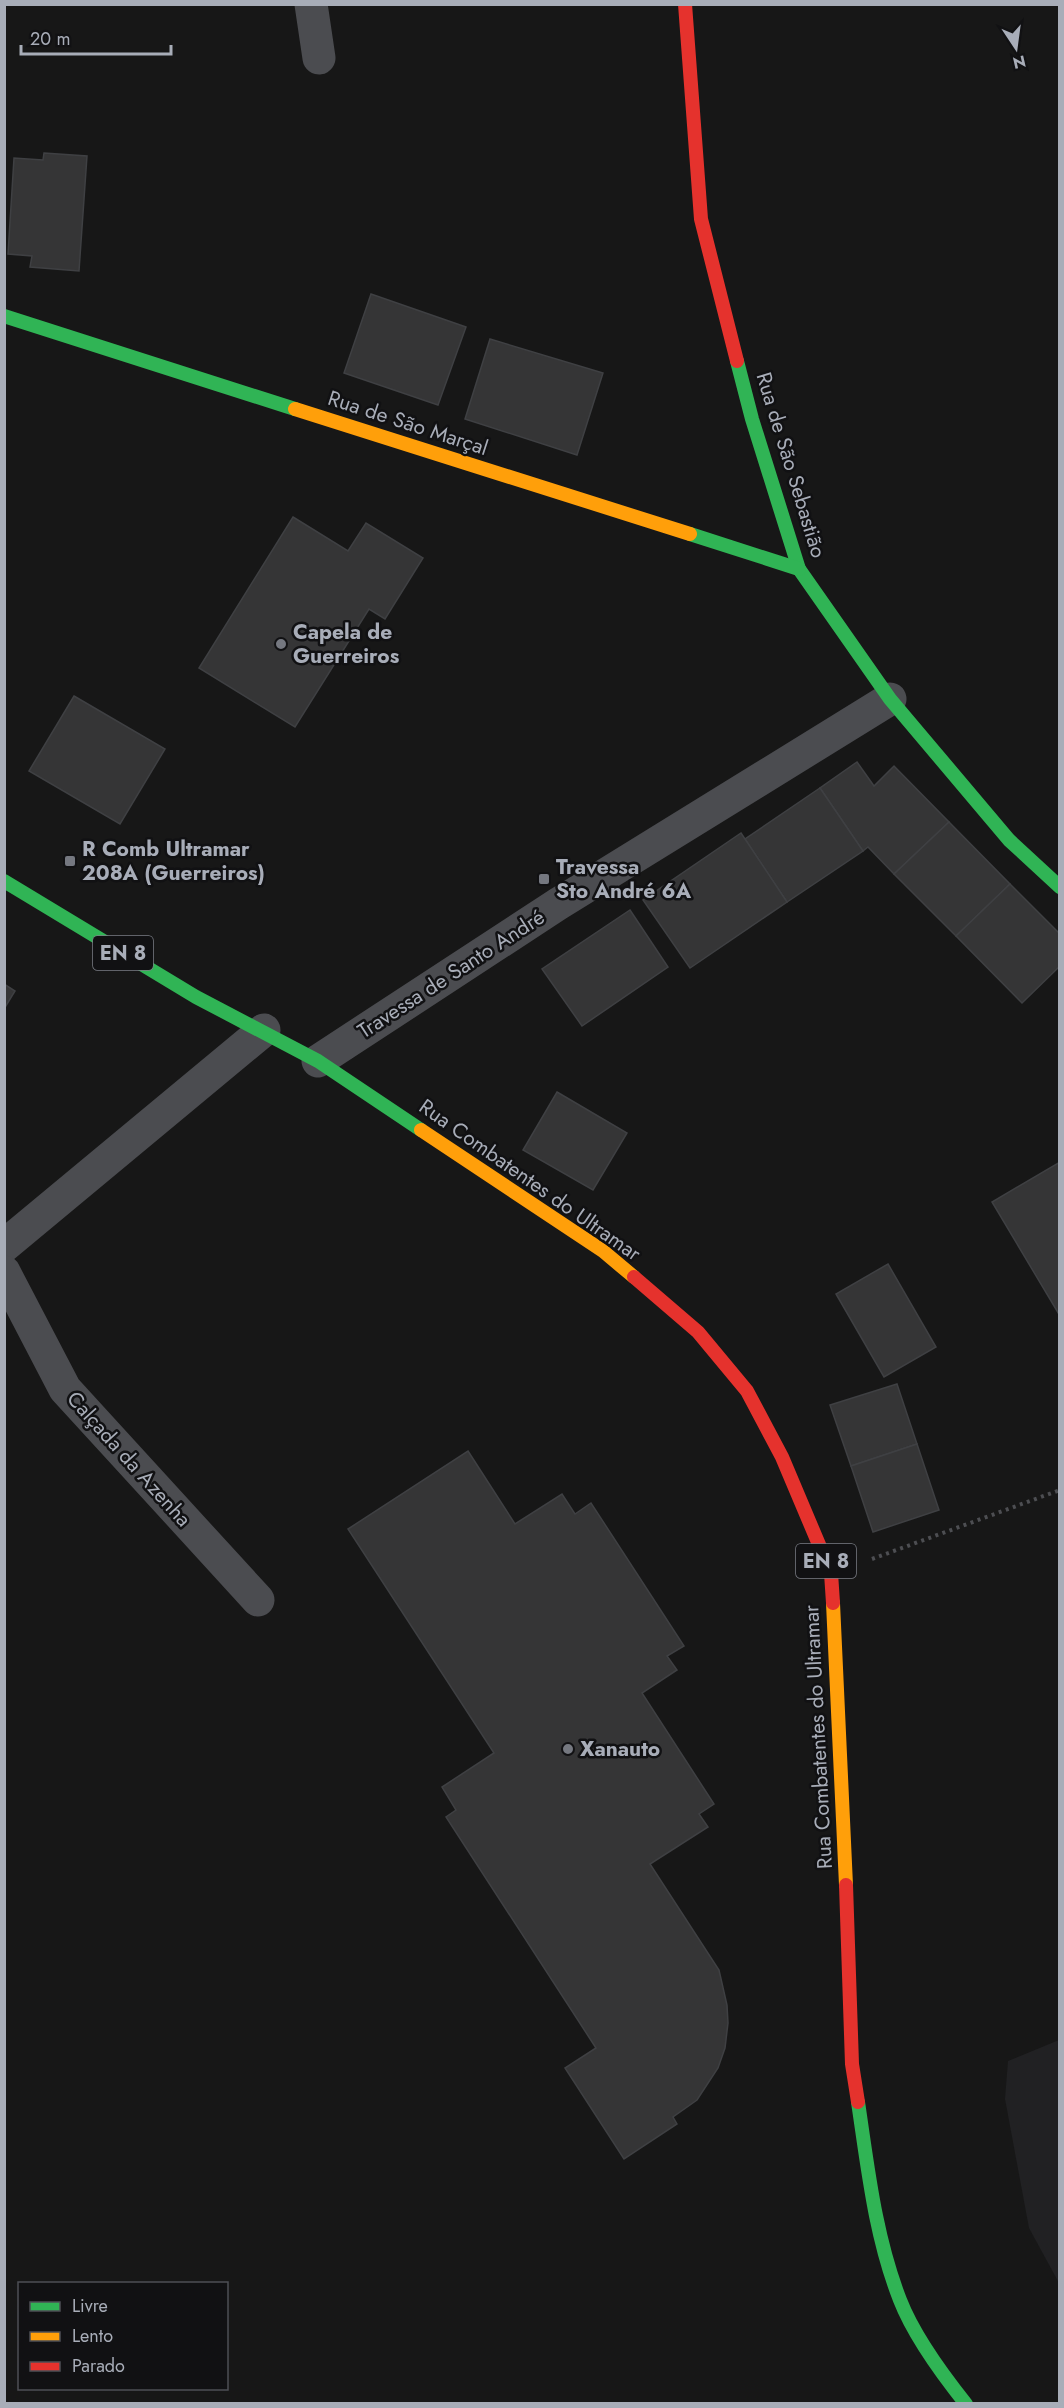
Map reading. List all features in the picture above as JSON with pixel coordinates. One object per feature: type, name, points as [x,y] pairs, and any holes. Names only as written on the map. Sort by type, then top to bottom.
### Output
[{"type":"main road","name":"Rua de São Sebastião","points":[[686,4],[701,219],[752,419],[799,569],[890,699],[1009,840],[1059,887]]},
{"type":"main road","name":"Rua de São Marçal","points":[[4,316],[799,569]]},
{"type":"main road","name":"Rua Combatentes do Ultramar","points":[[4,881],[196,997],[264,1030],[318,1060],[603,1251],[698,1332],[747,1391],[782,1457],[831,1573],[842,1741],[852,2064],[875,2218],[900,2301],[940,2372],[966,2403]]},
{"type":"street","points":[[311,4],[319,58]]},
{"type":"street","name":"Travessa de Santo André","points":[[318,1060],[558,904],[890,699]]},
{"type":"street","points":[[4,1246],[264,1030]]},
{"type":"street","name":"Calçada da Azenha","points":[[4,1272],[65,1389],[258,1600]]},
{"type":"path","points":[[831,1573],[1059,1490]]},
{"type":"shaded area","points":[[1059,2040],[1059,2283],[1029,2228],[1005,2099],[1008,2061]]},
{"type":"building","points":[[44,153],[87,156],[79,271],[30,267],[32,256],[8,254],[14,158],[43,160]]},
{"type":"building","points":[[371,294],[466,327],[438,405],[344,373]]},
{"type":"building","points":[[490,339],[603,373],[577,455],[465,419]]},
{"type":"building","name":"Capela de Guerreiros","points":[[293,517],[348,551],[366,523],[423,558],[385,619],[369,609],[295,727],[199,668]]},
{"type":"building","points":[[74,696],[165,749],[120,824],[29,771]]},
{"type":"building","points":[[857,762],[874,786],[894,766],[949,822],[894,874],[868,847],[863,851],[820,788]]},
{"type":"building","points":[[820,788],[863,851],[787,902],[745,839]]},
{"type":"building","points":[[949,822],[1010,884],[956,936],[894,874]]},
{"type":"building","points":[[741,833],[787,902],[690,968],[643,900]]},
{"type":"building","points":[[1010,884],[1060,934],[1060,966],[1022,1003],[956,936]]},
{"type":"building","points":[[630,910],[668,967],[582,1026],[542,969]]},
{"type":"building","points":[[4,984],[15,991],[4,1009]]},
{"type":"building","points":[[557,1092],[627,1133],[593,1190],[523,1150]]},
{"type":"building","points":[[1060,1162],[1060,1316],[992,1202]]},
{"type":"building","points":[[888,1264],[936,1347],[884,1377],[836,1294]]},
{"type":"building","points":[[897,1384],[917,1444],[851,1466],[830,1405]]},
{"type":"building","points":[[917,1444],[939,1510],[873,1532],[851,1466]]},
{"type":"building","points":[[468,1451],[515,1524],[562,1494],[575,1514],[591,1503],[684,1646],[667,1656],[677,1670],[642,1693],[714,1804],[699,1814],[708,1827],[650,1864],[719,1970],[727,2005],[728,2023],[725,2048],[718,2068],[697,2100],[673,2117],[677,2124],[624,2159],[565,2068],[596,2048],[446,1817],[456,1810],[442,1787],[494,1753],[348,1529]]},
{"type":"traffic: fast","points":[[4,316],[295,409]]},
{"type":"traffic: fast","points":[[737,361],[752,419],[799,569],[890,699],[1009,840],[1060,887]]},
{"type":"traffic: fast","points":[[690,534],[799,569]]},
{"type":"traffic: fast","points":[[4,881],[196,997],[318,1061],[421,1130]]},
{"type":"traffic: fast","points":[[858,2102],[878,2227],[891,2276],[906,2314],[921,2341],[966,2404]]},
{"type":"traffic: slow","points":[[295,409],[690,534]]},
{"type":"traffic: slow","points":[[421,1130],[603,1251],[634,1277]]},
{"type":"traffic: slow","points":[[833,1603],[846,1885]]},
{"type":"traffic: jam","points":[[685,4],[701,219],[737,361]]},
{"type":"traffic: jam","points":[[634,1277],[698,1332],[747,1391],[782,1457],[831,1573],[833,1603]]},
{"type":"traffic: jam","points":[[846,1885],[852,2064],[858,2102]]},
{"type":"place","name":"Capela de Guerreiros","points":[[281,644]]},
{"type":"place","name":"R Comb Ultramar 208A (Guerreiros)","points":[[70,861]]},
{"type":"place","name":"Travessa Sto André 6A","points":[[544,879]]},
{"type":"place","name":"Xanauto","points":[[568,1749]]}]
